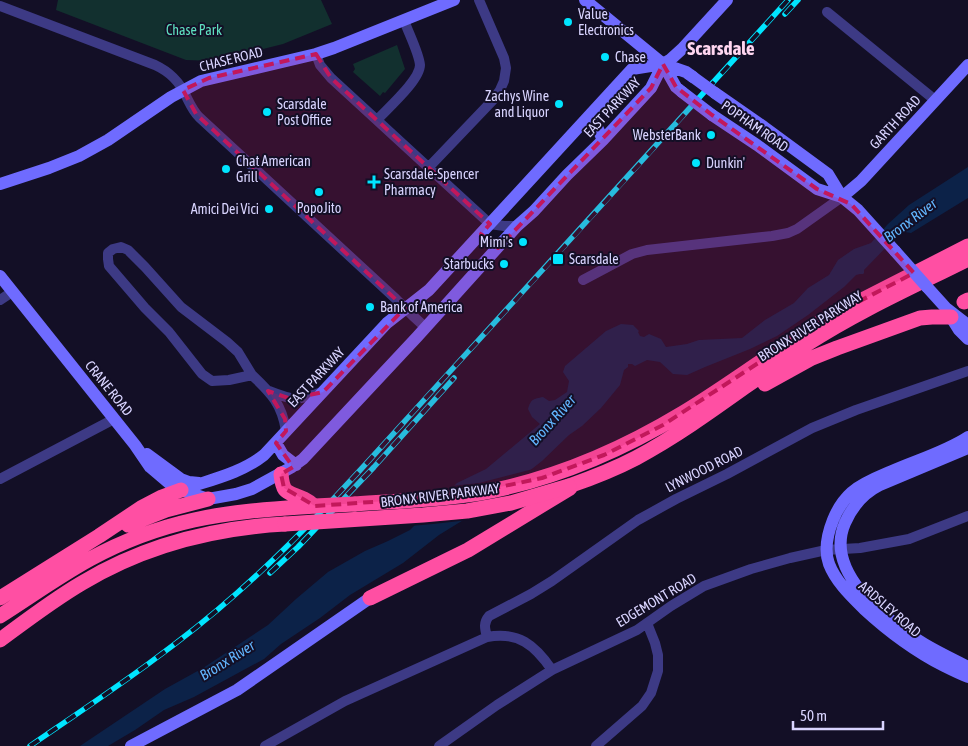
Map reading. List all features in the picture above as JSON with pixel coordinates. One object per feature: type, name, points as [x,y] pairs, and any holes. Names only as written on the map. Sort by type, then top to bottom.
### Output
[{"type":"highway","name":"BRONX RIVER PARKWAY","points":[[0,616],[90,559],[150,532],[186,522],[251,510],[472,494],[521,484],[564,471],[613,451],[663,425],[810,328],[968,246]]},
{"type":"highway","name":"BRONX RIVER PARKWAY","points":[[0,640],[83,582],[142,553],[204,534],[247,527],[467,511],[511,503],[576,483],[635,458],[674,435],[828,331],[876,304],[968,259]]},
{"type":"highway","points":[[710,411],[750,393],[802,363],[837,348],[920,318],[948,313]]},
{"type":"highway","points":[[281,474],[282,485],[286,491],[308,505]]},
{"type":"highway","points":[[370,598],[468,550],[576,483]]},
{"type":"highway","points":[[0,598],[151,502],[181,490]]},
{"type":"highway","points":[[99,536],[161,511],[208,499]]},
{"type":"street","name":"CHASE ROAD","points":[[0,184],[49,168],[87,152],[183,90],[209,78],[316,54],[454,0]]},
{"type":"street","points":[[429,167],[493,100],[504,81],[506,68],[504,58],[479,0]]},
{"type":"street","name":"POPHAM ROAD","points":[[585,0],[663,64],[686,72],[828,174],[842,197]]},
{"type":"street","points":[[663,64],[682,49],[727,0]]},
{"type":"street","points":[[0,6],[155,64],[171,74],[199,117],[426,327]]},
{"type":"street","points":[[827,12],[935,100]]},
{"type":"street","points":[[377,120],[412,84],[419,72],[418,58],[404,20]]},
{"type":"street","points":[[316,54],[320,65],[331,78],[490,224],[517,226]]},
{"type":"street","name":"POPHAM ROAD","points":[[663,64],[676,88],[712,115],[817,188],[842,197],[858,210],[948,313]]},
{"type":"street","name":"EAST PARKWAY","points":[[181,490],[244,468],[259,459],[387,323],[429,290],[632,69],[663,64]]},
{"type":"street","name":"EAST PARKWAY","points":[[208,499],[244,492],[281,474],[303,459],[517,226],[529,217],[651,88],[663,64]]},
{"type":"street","name":"GARTH ROAD","points":[[842,197],[861,181],[968,65]]},
{"type":"street","points":[[588,117],[597,127],[603,140]]},
{"type":"street","points":[[582,280],[632,254],[647,250],[788,233],[797,229],[842,197]]},
{"type":"street","points":[[481,234],[491,240],[498,248]]},
{"type":"street","points":[[252,375],[229,380],[212,380],[202,374],[169,332],[145,308],[110,266],[108,253],[121,246],[128,250],[181,307],[238,352],[252,375],[278,403],[285,419],[286,431]]},
{"type":"street","name":"CRANE ROAD","points":[[0,276],[150,466],[170,484],[181,490],[208,499]]},
{"type":"street","points":[[0,300],[12,292]]},
{"type":"street","points":[[948,313],[967,301]]},
{"type":"street","points":[[948,313],[968,325]]},
{"type":"street","points":[[948,313],[959,330],[968,339]]},
{"type":"street","name":"LYNWOOD ROAD","points":[[487,637],[485,626],[489,616],[552,581],[620,532],[655,510],[812,428],[856,410],[968,371]]},
{"type":"street","points":[[268,391],[291,399],[304,398],[323,392]]},
{"type":"street","points":[[0,479],[114,419]]},
{"type":"street","points":[[826,550],[827,537],[834,516],[841,504],[861,485],[968,437]]},
{"type":"street","points":[[135,445],[181,479],[200,483]]},
{"type":"street","points":[[272,447],[296,465]]},
{"type":"street","points":[[272,447],[279,463],[281,474]]},
{"type":"street","name":"ARDSLEY ROAD","points":[[968,448],[880,485],[865,495],[854,508],[844,526],[841,539],[845,565],[852,580],[868,600],[917,640],[968,667]]},
{"type":"street","name":"EDGEMONT ROAD","points":[[439,746],[497,705],[552,670],[634,632],[704,586],[790,558],[826,550],[860,548],[909,539],[968,516]]},
{"type":"street","name":"ARDSLEY ROAD","points":[[826,550],[829,564],[842,585],[880,624],[909,646],[968,677]]},
{"type":"street","points":[[131,746],[237,690],[370,598]]},
{"type":"street","points":[[596,746],[642,706],[651,693],[658,671],[658,655],[647,623]]},
{"type":"street","points":[[265,746],[345,701],[487,637],[512,636],[524,641],[536,649],[552,670]]},
{"type":"highlighted area","points":[[316,54],[331,78],[490,224],[481,234],[498,248],[651,88],[663,64],[676,87],[712,115],[817,189],[851,204],[914,273],[829,317],[663,425],[604,455],[542,478],[457,496],[315,506],[284,488],[281,474],[293,467],[276,443],[286,431],[285,419],[268,391],[291,399],[323,392],[405,308],[196,114],[183,90],[209,78]]},
{"type":"green space","name":"Chase Park","points":[[58,0],[321,0],[332,24],[283,44],[215,61],[186,60],[56,10]]},
{"type":"green space","points":[[397,45],[405,69],[385,93],[383,92],[380,96],[353,72],[355,69],[353,64]]},
{"type":"water","name":"Bronx River","points":[[968,167],[968,198],[911,233],[905,232],[898,235],[864,270],[863,274],[856,275],[844,287],[808,315],[777,336],[687,375],[673,374],[660,362],[647,360],[635,366],[628,364],[628,367],[624,370],[620,385],[601,408],[542,461],[478,511],[439,535],[403,563],[350,595],[281,644],[264,659],[194,697],[164,710],[108,746],[80,746],[165,689],[203,668],[268,625],[328,572],[365,551],[410,530],[457,483],[486,469],[540,424],[532,417],[528,409],[531,401],[543,397],[549,401],[555,400],[567,392],[569,381],[563,372],[565,366],[606,331],[621,324],[633,325],[639,331],[640,336],[644,337],[649,334],[661,339],[666,347],[699,340],[742,338],[765,320],[794,303],[808,288],[829,275],[838,260],[854,249],[871,243],[909,205]]},
{"type":"pier","points":[[537,468],[469,520],[410,526],[451,486],[479,483]]},
{"type":"railway","points":[[30,746],[136,673],[188,634],[237,593],[292,542],[788,0]]},
{"type":"railway","points":[[785,14],[798,0]]},
{"type":"railway","points":[[270,573],[298,547],[374,467],[454,378]]},
{"type":"place","name":"Value Electronics","points":[[568,22]]},
{"type":"place","name":"Chase","points":[[605,57]]},
{"type":"place","name":"Zachys Wine and Liquor","points":[[559,104]]},
{"type":"place","name":"Scarsdale Post Office","points":[[267,112]]},
{"type":"place","name":"WebsterBank","points":[[711,135]]},
{"type":"place","name":"Dunkin'","points":[[696,163]]},
{"type":"place","name":"Chat American Grill","points":[[226,169]]},
{"type":"place","name":"Scarsdale-Spencer Pharmacy","points":[[374,182]]},
{"type":"place","name":"PopoJito","points":[[319,192]]},
{"type":"place","name":"Amici Dei Vici","points":[[269,209]]},
{"type":"place","name":"Mimi's","points":[[523,242]]},
{"type":"place","name":"Scarsdale","points":[[558,259]]},
{"type":"place","name":"Starbucks","points":[[504,264]]},
{"type":"place","name":"Bank of America","points":[[370,307]]},
{"type":"district","name":"Scarsdale","points":[[721,48]]}]
